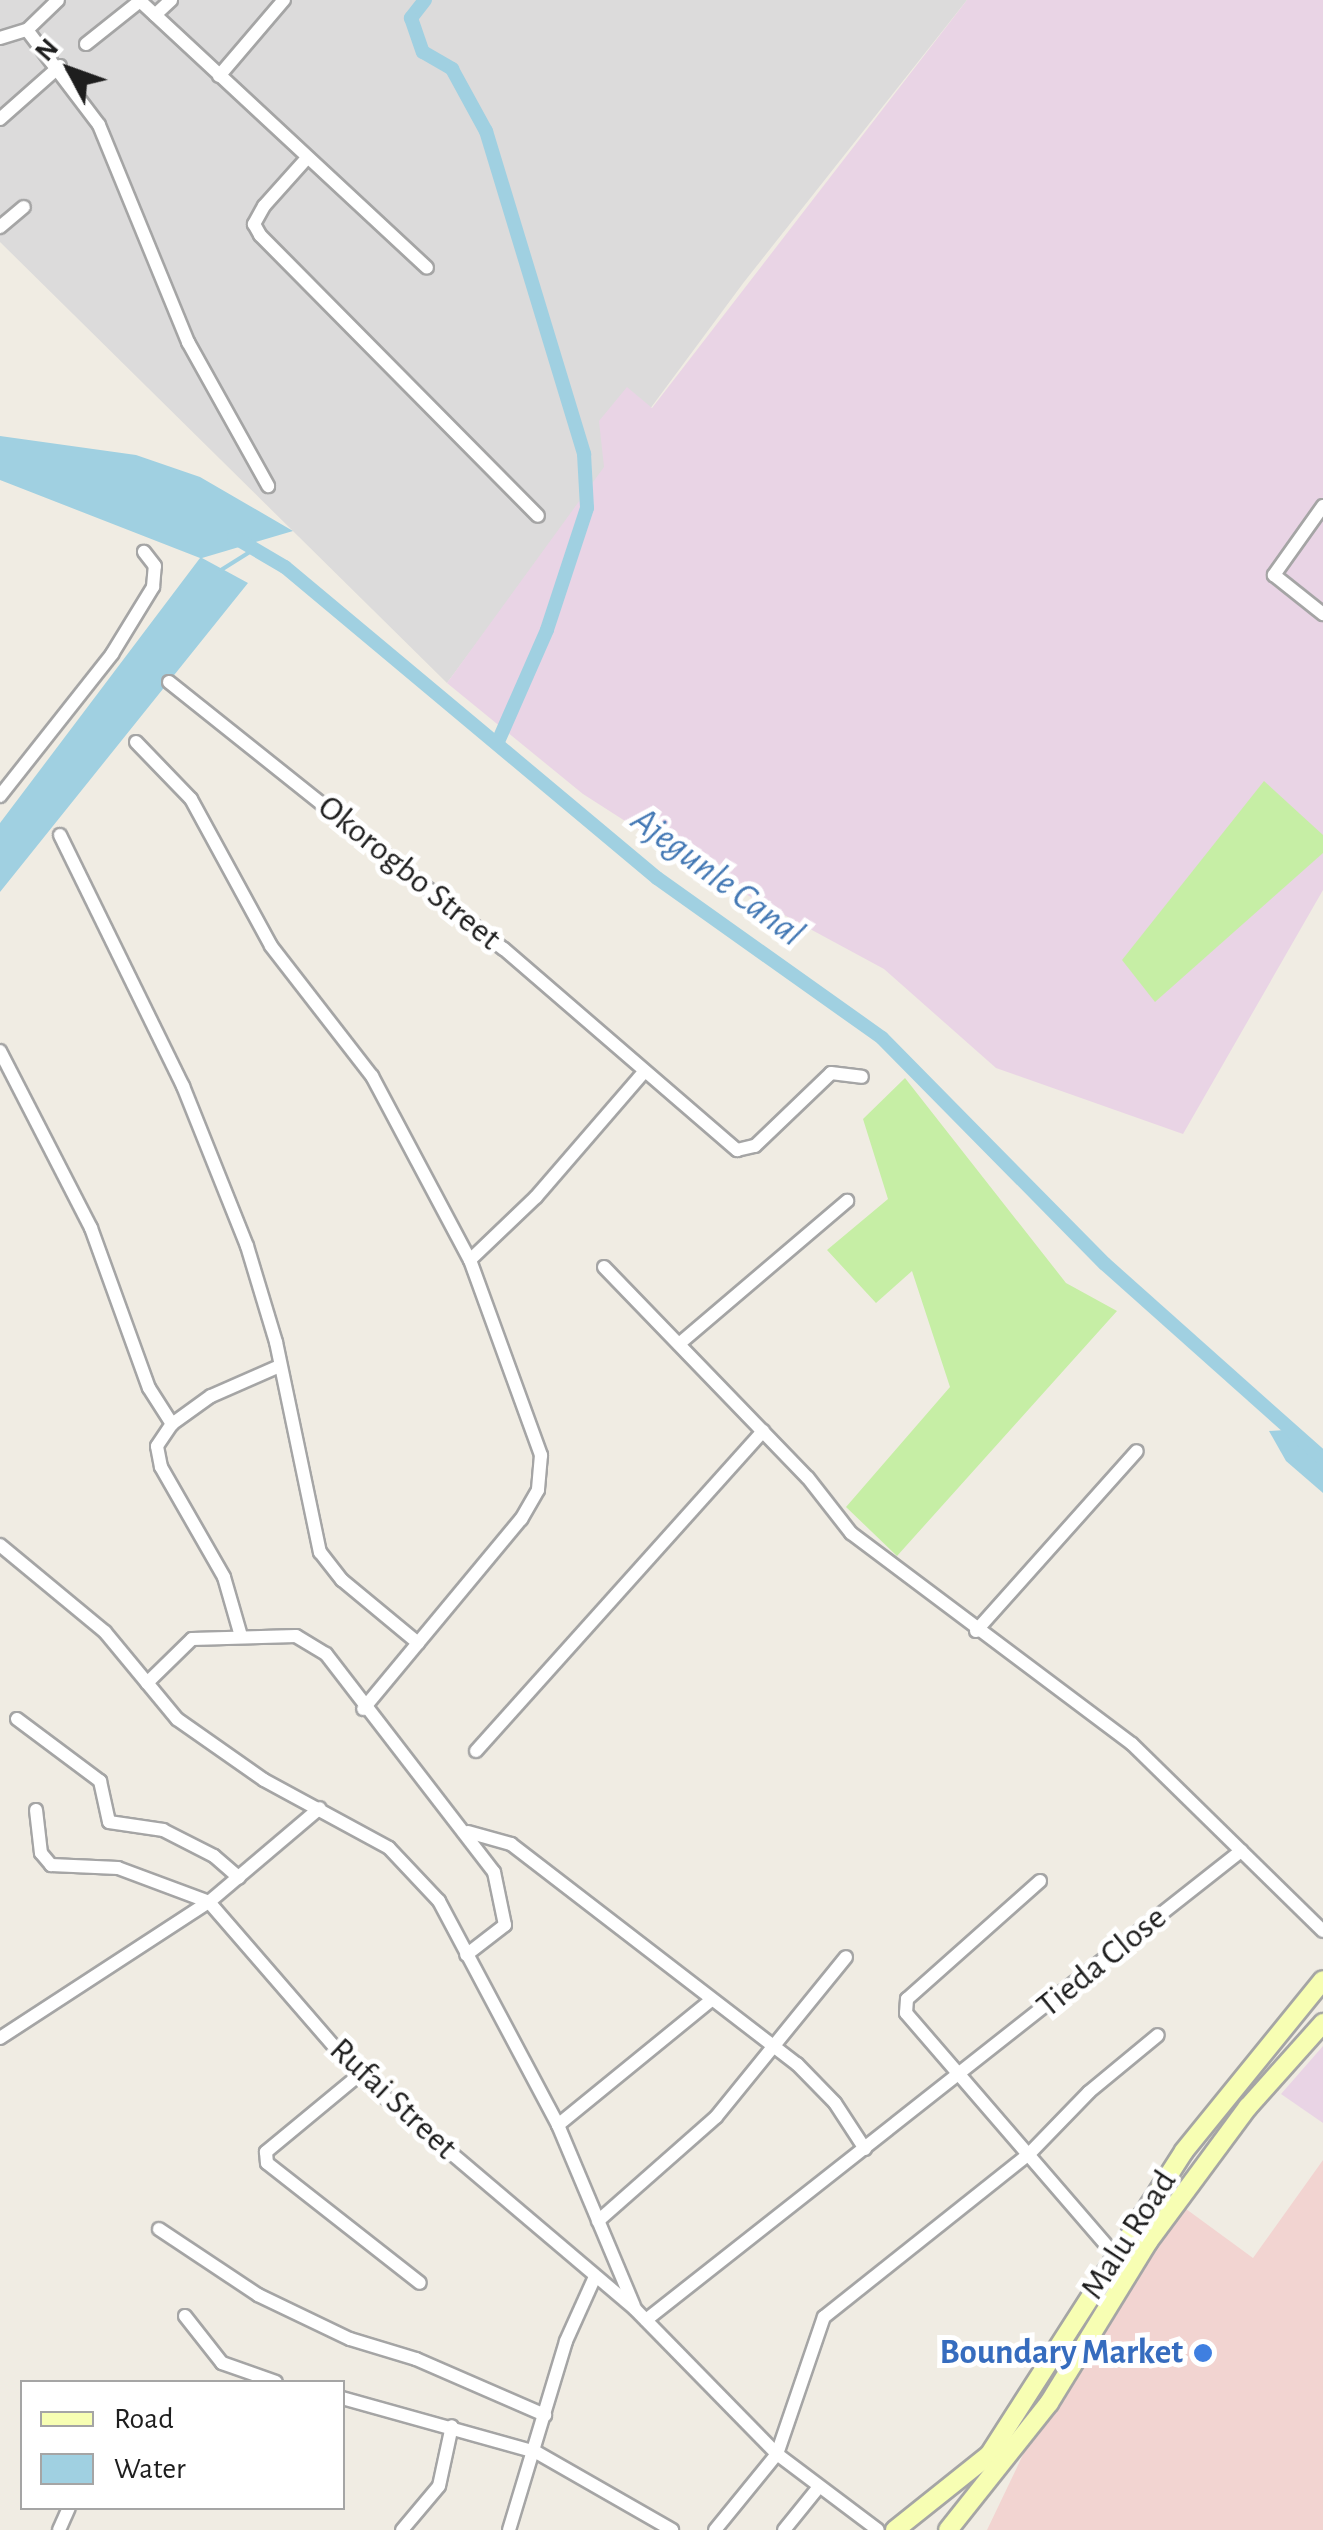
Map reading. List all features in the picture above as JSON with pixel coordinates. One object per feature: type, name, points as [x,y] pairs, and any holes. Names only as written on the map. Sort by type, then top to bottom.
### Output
[{"type":"main road","name":"Malu Road","points":[[904,2527],[990,2455],[1131,2227],[1218,2106],[1323,1980]]},
{"type":"main road","name":"Malu Road","points":[[948,2530],[1049,2402],[1148,2242],[1248,2106],[1323,2023]]},
{"type":"main road","points":[[1131,2227],[1148,2242]]},
{"type":"street","points":[[0,38],[28,30],[58,0]]},
{"type":"street","points":[[156,16],[170,0]]},
{"type":"street","points":[[219,76],[284,0]]},
{"type":"street","points":[[86,44],[139,1],[428,268]]},
{"type":"street","points":[[28,30],[60,66],[100,125],[188,342],[268,486]]},
{"type":"street","points":[[0,120],[60,66]]},
{"type":"street","points":[[307,158],[264,206],[254,224],[260,235],[538,516]]},
{"type":"street","points":[[0,227],[24,207]]},
{"type":"street","points":[[1323,506],[1274,575],[1323,614]]},
{"type":"street","points":[[0,796],[112,654],[153,587],[154,566],[144,552]]},
{"type":"street","name":"Okorogbo Street","points":[[169,682],[504,949],[644,1072],[747,1152],[825,1077],[862,1077]]},
{"type":"street","points":[[136,742],[191,799],[271,946],[372,1076],[470,1260],[540,1456],[538,1490],[363,1709]]},
{"type":"street","points":[[60,835],[184,1086],[247,1246],[320,1552],[342,1580],[418,1643]]},
{"type":"street","points":[[0,1051],[91,1228],[149,1388],[172,1424]]},
{"type":"street","points":[[470,1260],[536,1197],[644,1072]]},
{"type":"street","points":[[679,1344],[847,1201]]},
{"type":"street","points":[[604,1267],[763,1431],[851,1533],[976,1631],[1132,1744],[1323,1932]]},
{"type":"street","points":[[241,1636],[224,1576],[157,1456],[172,1424],[211,1396],[277,1368]]},
{"type":"street","points":[[476,1751],[763,1431]]},
{"type":"street","points":[[976,1631],[1136,1451]]},
{"type":"street","points":[[0,1545],[79,1608],[213,1748],[362,1829],[412,1869],[438,1902],[558,2125],[635,2308],[777,2454],[878,2530]]},
{"type":"street","points":[[147,1683],[192,1639],[241,1636],[309,1641],[326,1654],[363,1709],[468,1832],[494,1872],[506,1917],[502,1932],[466,1955]]},
{"type":"street","points":[[18,1719],[100,1781],[110,1822],[163,1830],[239,1878]]},
{"type":"street","points":[[0,2038],[209,1902],[320,1808]]},
{"type":"street","points":[[36,1810],[41,1853],[51,1864],[118,1868],[209,1902]]},
{"type":"street","points":[[468,1832],[512,1844],[817,2081],[865,2149]]},
{"type":"street","name":"Tieda Close","points":[[646,2320],[963,2074],[1241,1851]]},
{"type":"street","points":[[1040,1882],[907,1998],[912,2022],[963,2074],[1114,2254]]},
{"type":"street","name":"Rufai Street","points":[[209,1902],[359,2075],[594,2279],[635,2308]]},
{"type":"street","points":[[598,2221],[716,2116],[846,1957]]},
{"type":"street","points":[[558,2125],[710,2000]]},
{"type":"street","points":[[714,2530],[777,2454],[824,2316],[1029,2154],[1088,2092],[1158,2035]]},
{"type":"street","points":[[359,2075],[266,2152],[267,2163],[420,2283]]},
{"type":"street","points":[[160,2229],[273,2303],[545,2415]]},
{"type":"street","points":[[508,2530],[536,2452],[566,2340],[594,2279]]},
{"type":"street","points":[[185,2316],[222,2363],[270,2380]]},
{"type":"street","points":[[345,2399],[536,2452],[672,2530]]},
{"type":"street","points":[[402,2530],[439,2486],[452,2426]]},
{"type":"street","points":[[784,2530],[818,2488]]},
{"type":"shaded area","points":[[0,0],[967,0],[744,282],[447,683],[0,242]]},
{"type":"shaded area","points":[[967,0],[1323,0],[1323,890],[1183,1134],[996,1068],[884,969],[703,871],[583,794],[447,683],[604,467],[599,421],[627,387],[652,408]]},
{"type":"shaded area","points":[[1323,2046],[1323,2123],[1281,2094]]},
{"type":"shaded area","name":"Boundary Market","points":[[1323,2160],[1323,2530],[987,2530],[1041,2417],[1182,2206],[1253,2258]]},
{"type":"green space","points":[[1264,781],[1323,835],[1323,853],[1155,1002],[1122,960]]},
{"type":"green space","points":[[905,1078],[1066,1283],[1117,1311],[897,1556],[846,1507],[950,1387],[912,1271],[876,1303],[827,1250],[888,1199],[863,1119]]},
{"type":"water","points":[[0,436],[136,455],[200,477],[293,531],[202,558],[248,583],[0,892],[0,823],[200,558],[0,480]]},
{"type":"water","points":[[1285,1430],[1323,1453],[1323,1493],[1286,1461],[1269,1431]]},
{"type":"waterway","points":[[425,0],[411,18],[423,52],[452,69],[486,131],[584,454],[587,508],[547,630],[497,744]]},
{"type":"waterway","name":"Ajegunle Canal","points":[[234,537],[285,567],[657,878],[882,1038],[1105,1264],[1323,1458]]},
{"type":"waterway","points":[[221,570],[255,549]]},
{"type":"place","name":"Boundary Market","points":[[1203,2353]]}]
